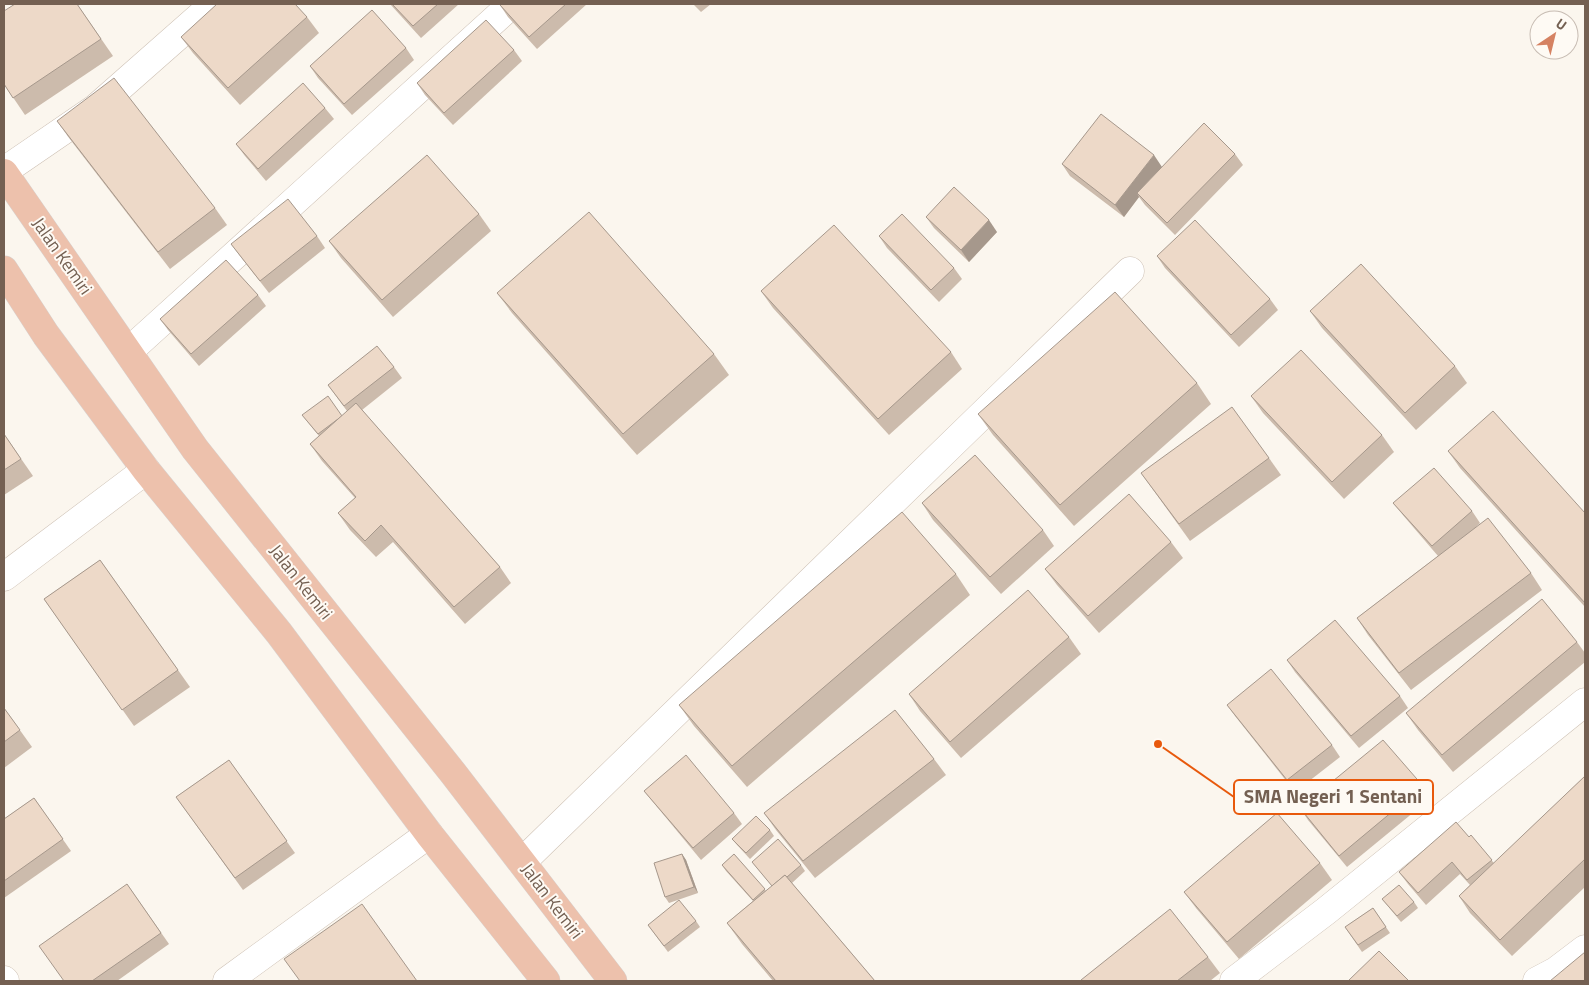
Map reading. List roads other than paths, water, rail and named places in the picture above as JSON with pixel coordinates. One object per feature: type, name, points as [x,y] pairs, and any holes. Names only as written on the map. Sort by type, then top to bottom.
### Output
[{"type":"highway","name":"Jalan Kemiri","points":[[4,172],[196,449],[522,862],[613,981]]},
{"type":"highway","points":[[4,270],[46,335],[146,470],[279,633],[430,834],[546,981]]},
{"type":"street","points":[[4,172],[96,108],[214,4]]},
{"type":"street","points":[[129,351],[512,4]]},
{"type":"street","points":[[522,862],[1130,271]]},
{"type":"street","points":[[4,577],[146,470]]},
{"type":"street","points":[[1234,981],[1326,911],[1585,702]]},
{"type":"street","points":[[227,981],[430,834]]},
{"type":"street","points":[[1537,981],[1556,971],[1585,949]]},
{"type":"place","name":"SMA Negeri 1 Sentani","points":[[1158,744]]}]
